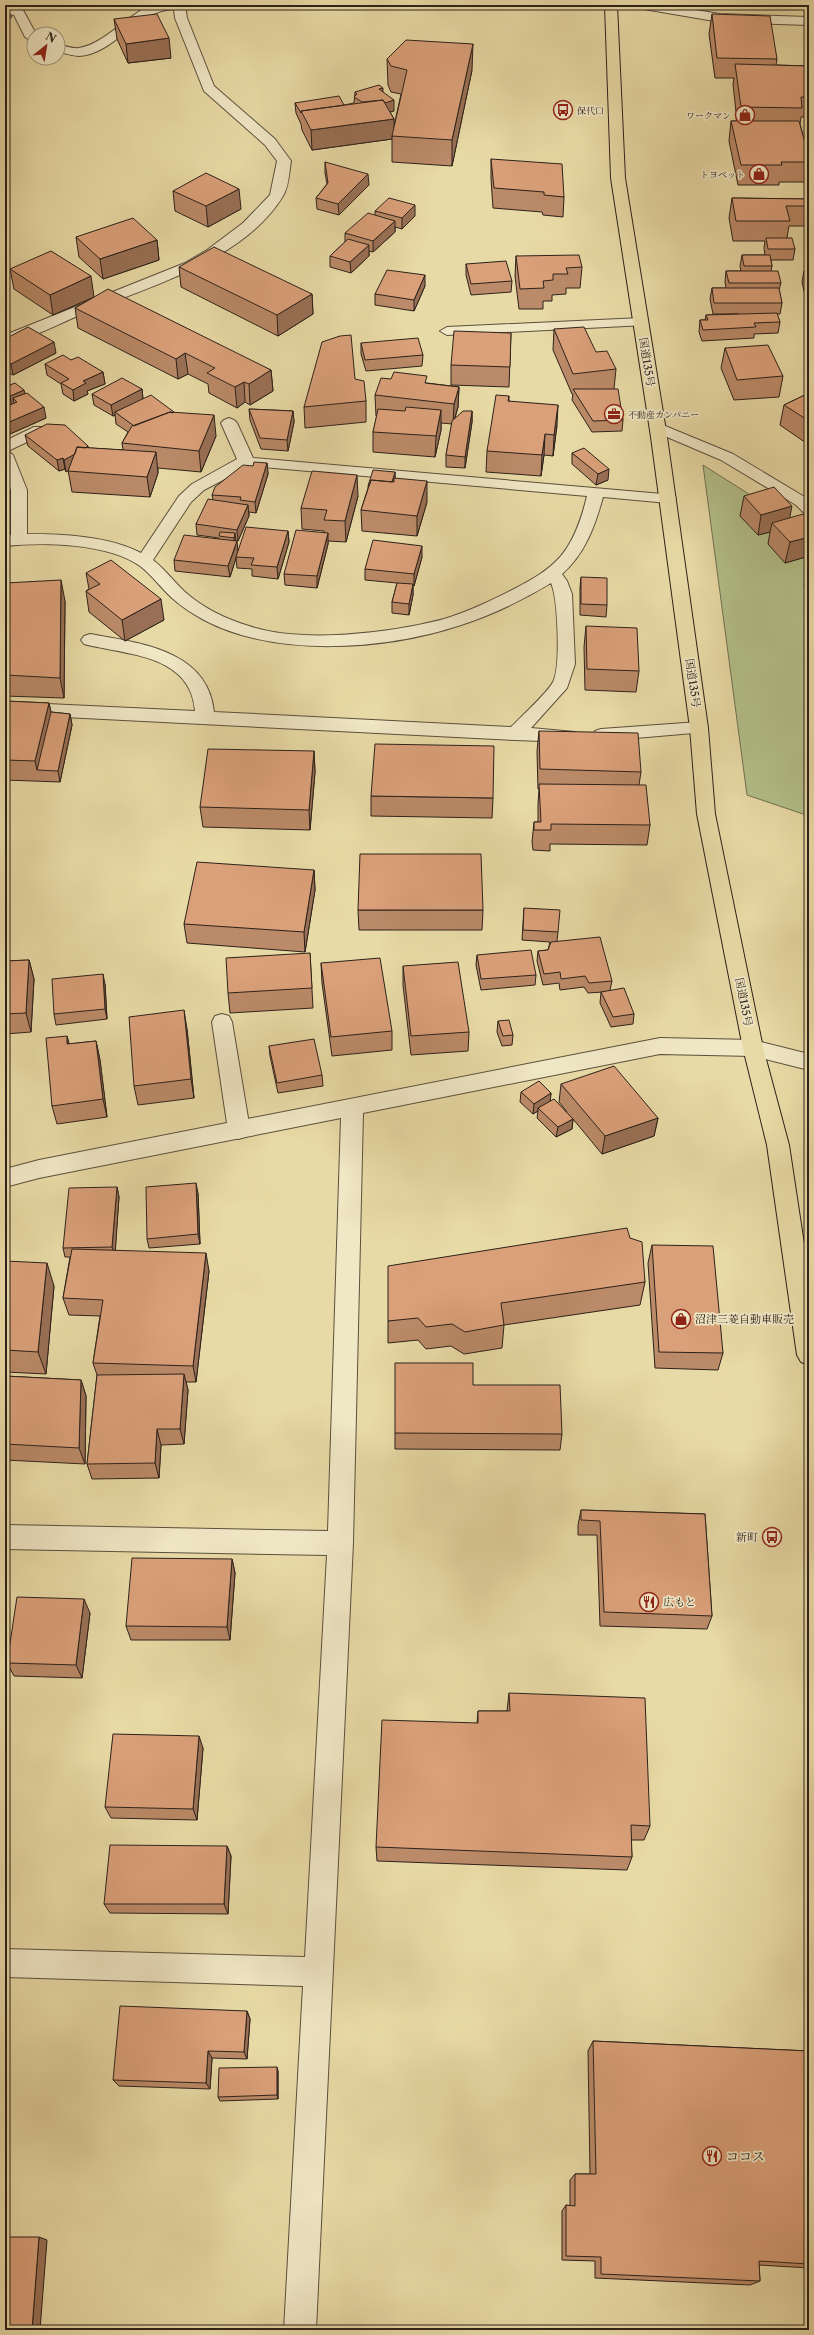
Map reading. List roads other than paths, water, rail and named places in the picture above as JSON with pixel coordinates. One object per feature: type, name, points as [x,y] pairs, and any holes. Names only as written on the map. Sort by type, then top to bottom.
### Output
[{"type":"highway","name":"国道135号","points":[[611,5],[618,178],[668,498],[699,728],[706,814],[754,1048],[778,1145],[809,1355]]},
{"type":"street","points":[[5,340],[184,268],[212,254],[258,216],[277,196],[284,161],[270,142],[208,88],[182,18],[179,5],[159,6],[141,14],[98,46],[79,52],[66,50]]},
{"type":"street","points":[[644,5],[720,18],[809,21]]},
{"type":"street","points":[[5,9],[19,13],[26,28]]},
{"type":"street","points":[[447,331],[641,322]]},
{"type":"street","points":[[229,423],[247,463]]},
{"type":"street","points":[[658,428],[727,457],[802,502],[809,509]]},
{"type":"street","points":[[5,447],[40,430]]},
{"type":"street","points":[[5,455],[19,490],[12,540],[73,542],[108,547],[144,561],[189,604],[216,619],[253,633],[305,640],[366,638],[447,624],[492,607],[552,574],[573,554],[588,524],[596,493]]},
{"type":"street","points":[[144,561],[185,499],[198,487],[242,463],[389,473],[596,493],[668,498]]},
{"type":"street","points":[[515,734],[561,684],[563,677],[566,664],[564,594],[559,581],[552,574]]},
{"type":"street","points":[[90,640],[141,650],[174,661],[190,674],[202,691],[206,706],[205,718]]},
{"type":"street","points":[[5,708],[583,737],[699,728]]},
{"type":"street","points":[[222,1022],[239,1130]]},
{"type":"street","points":[[5,1178],[39,1169],[660,1046],[754,1048],[809,1062]]},
{"type":"street","points":[[300,2330],[340,1543],[352,1107]]},
{"type":"street","points":[[5,1537],[340,1543]]},
{"type":"street","points":[[5,1963],[318,1972]]},
{"type":"place","name":"保代口","points":[[563,110]]},
{"type":"place","name":"ワークマン","points":[[745,115]]},
{"type":"place","name":"トヨペット","points":[[759,174]]},
{"type":"place","name":"不動産カンパニー","points":[[614,414]]},
{"type":"place","name":"沼津三菱自動車販売","points":[[681,1319]]},
{"type":"place","name":"新町","points":[[772,1537]]},
{"type":"place","name":"広もと","points":[[649,1602]]},
{"type":"place","name":"ココス","points":[[712,2156]]}]
